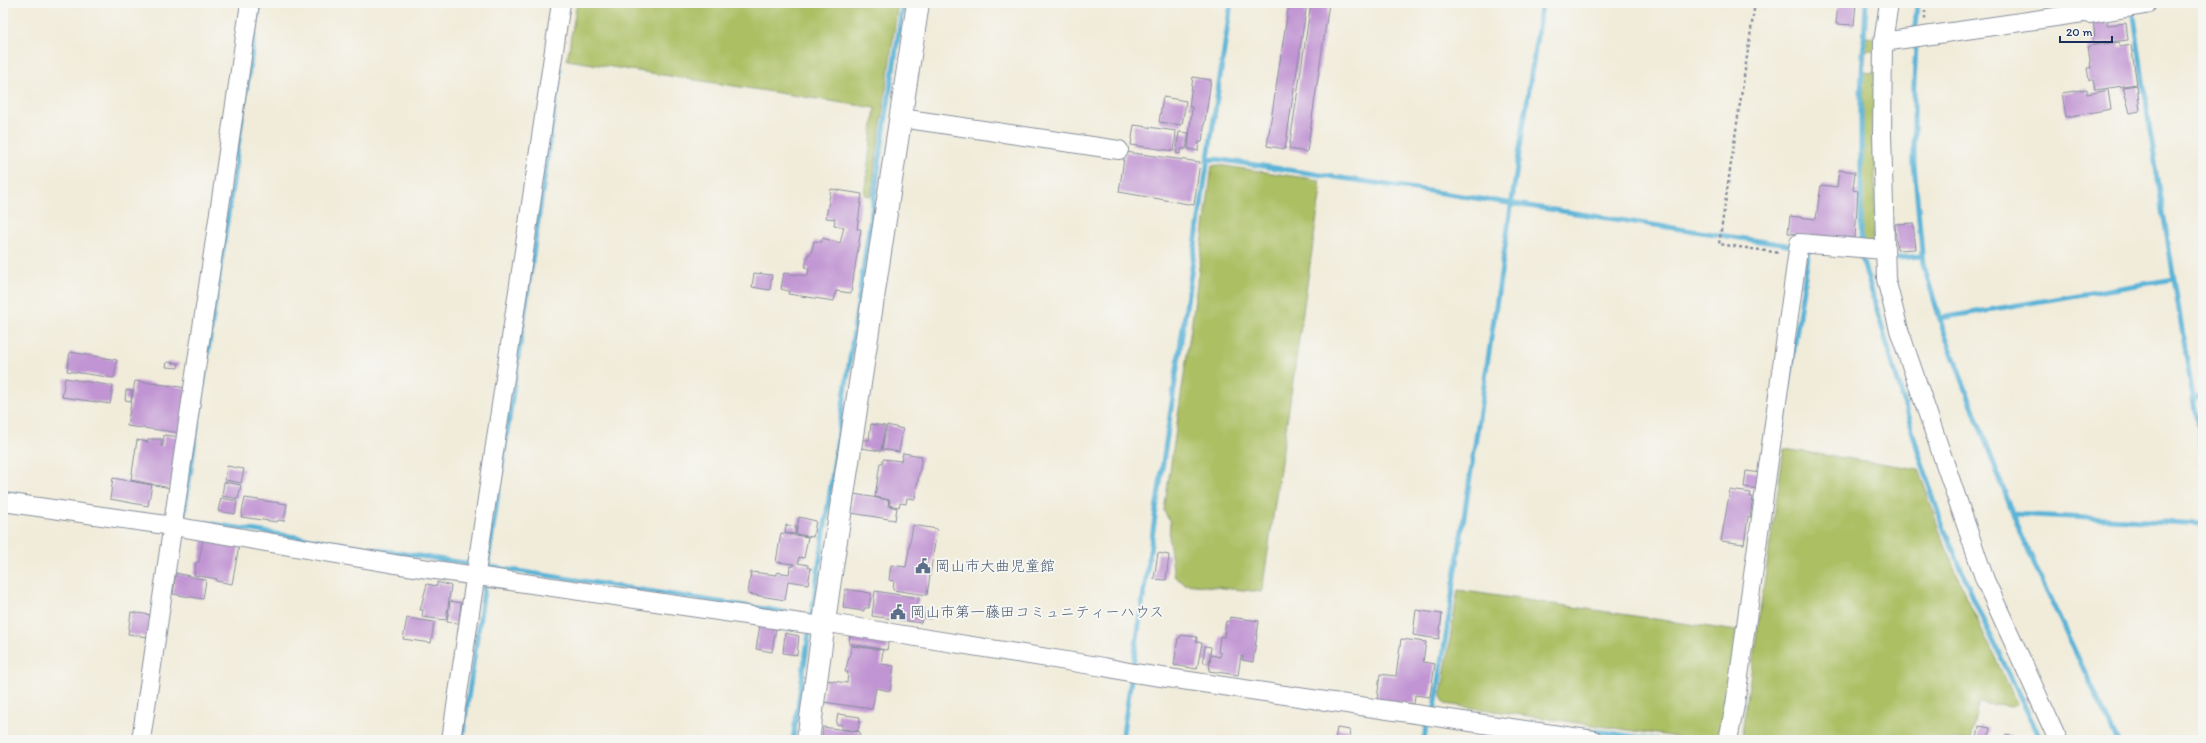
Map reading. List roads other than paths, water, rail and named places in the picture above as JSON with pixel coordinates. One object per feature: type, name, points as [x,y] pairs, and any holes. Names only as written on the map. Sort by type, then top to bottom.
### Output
[{"type":"street","points":[[142,740],[250,3]]},
{"type":"street","points":[[451,740],[483,576],[561,3]]},
{"type":"street","points":[[808,740],[815,624],[901,118],[918,3]]},
{"type":"street","points":[[1888,3],[1883,42],[1882,134],[1886,279],[1899,330],[1985,580],[2058,740]]},
{"type":"street","points":[[1883,42],[2145,3]]},
{"type":"street","points":[[901,118],[1119,150]]},
{"type":"street","points":[[1728,740],[1735,706],[1798,244],[1884,250]]},
{"type":"street","points":[[3,502],[174,520],[401,565],[815,624],[835,624],[1131,673],[1594,740]]},
{"type":"waterway","points":[[183,522],[259,3]]},
{"type":"waterway","points":[[793,740],[903,3]]},
{"type":"waterway","points":[[1122,740],[1231,3]]},
{"type":"waterway","points":[[1435,708],[1542,3]]},
{"type":"waterway","points":[[1866,3],[1861,93],[1861,255],[1918,451],[1942,524],[1982,618],[2041,740]]},
{"type":"waterway","points":[[1915,28],[1917,3]]},
{"type":"waterway","points":[[2134,16],[2150,130],[2203,460]]},
{"type":"waterway","points":[[1916,45],[1914,84],[1914,164],[1923,264],[1943,329],[2013,514],[2039,575],[2117,740]]},
{"type":"waterway","points":[[462,740],[560,70]]},
{"type":"waterway","points":[[1207,160],[1216,159],[1793,246]]},
{"type":"waterway","points":[[1782,428],[1809,250],[1812,250]]},
{"type":"waterway","points":[[1898,258],[1922,256]]},
{"type":"waterway","points":[[1940,318],[2174,279]]},
{"type":"waterway","points":[[2193,398],[2203,398]]},
{"type":"waterway","points":[[3,493],[16,495]]},
{"type":"waterway","points":[[2013,514],[2203,524]]},
{"type":"waterway","points":[[206,523],[470,564]]},
{"type":"waterway","points":[[485,566],[785,612]]},
{"type":"waterway","points":[[1424,740],[1427,719]]},
{"type":"waterway","points":[[1589,730],[1657,740]]},
{"type":"place","name":"岡山市大曲児童館","points":[[923,566]]},
{"type":"place","name":"岡山市第一藤田コミュニティーハウス","points":[[898,612]]}]
